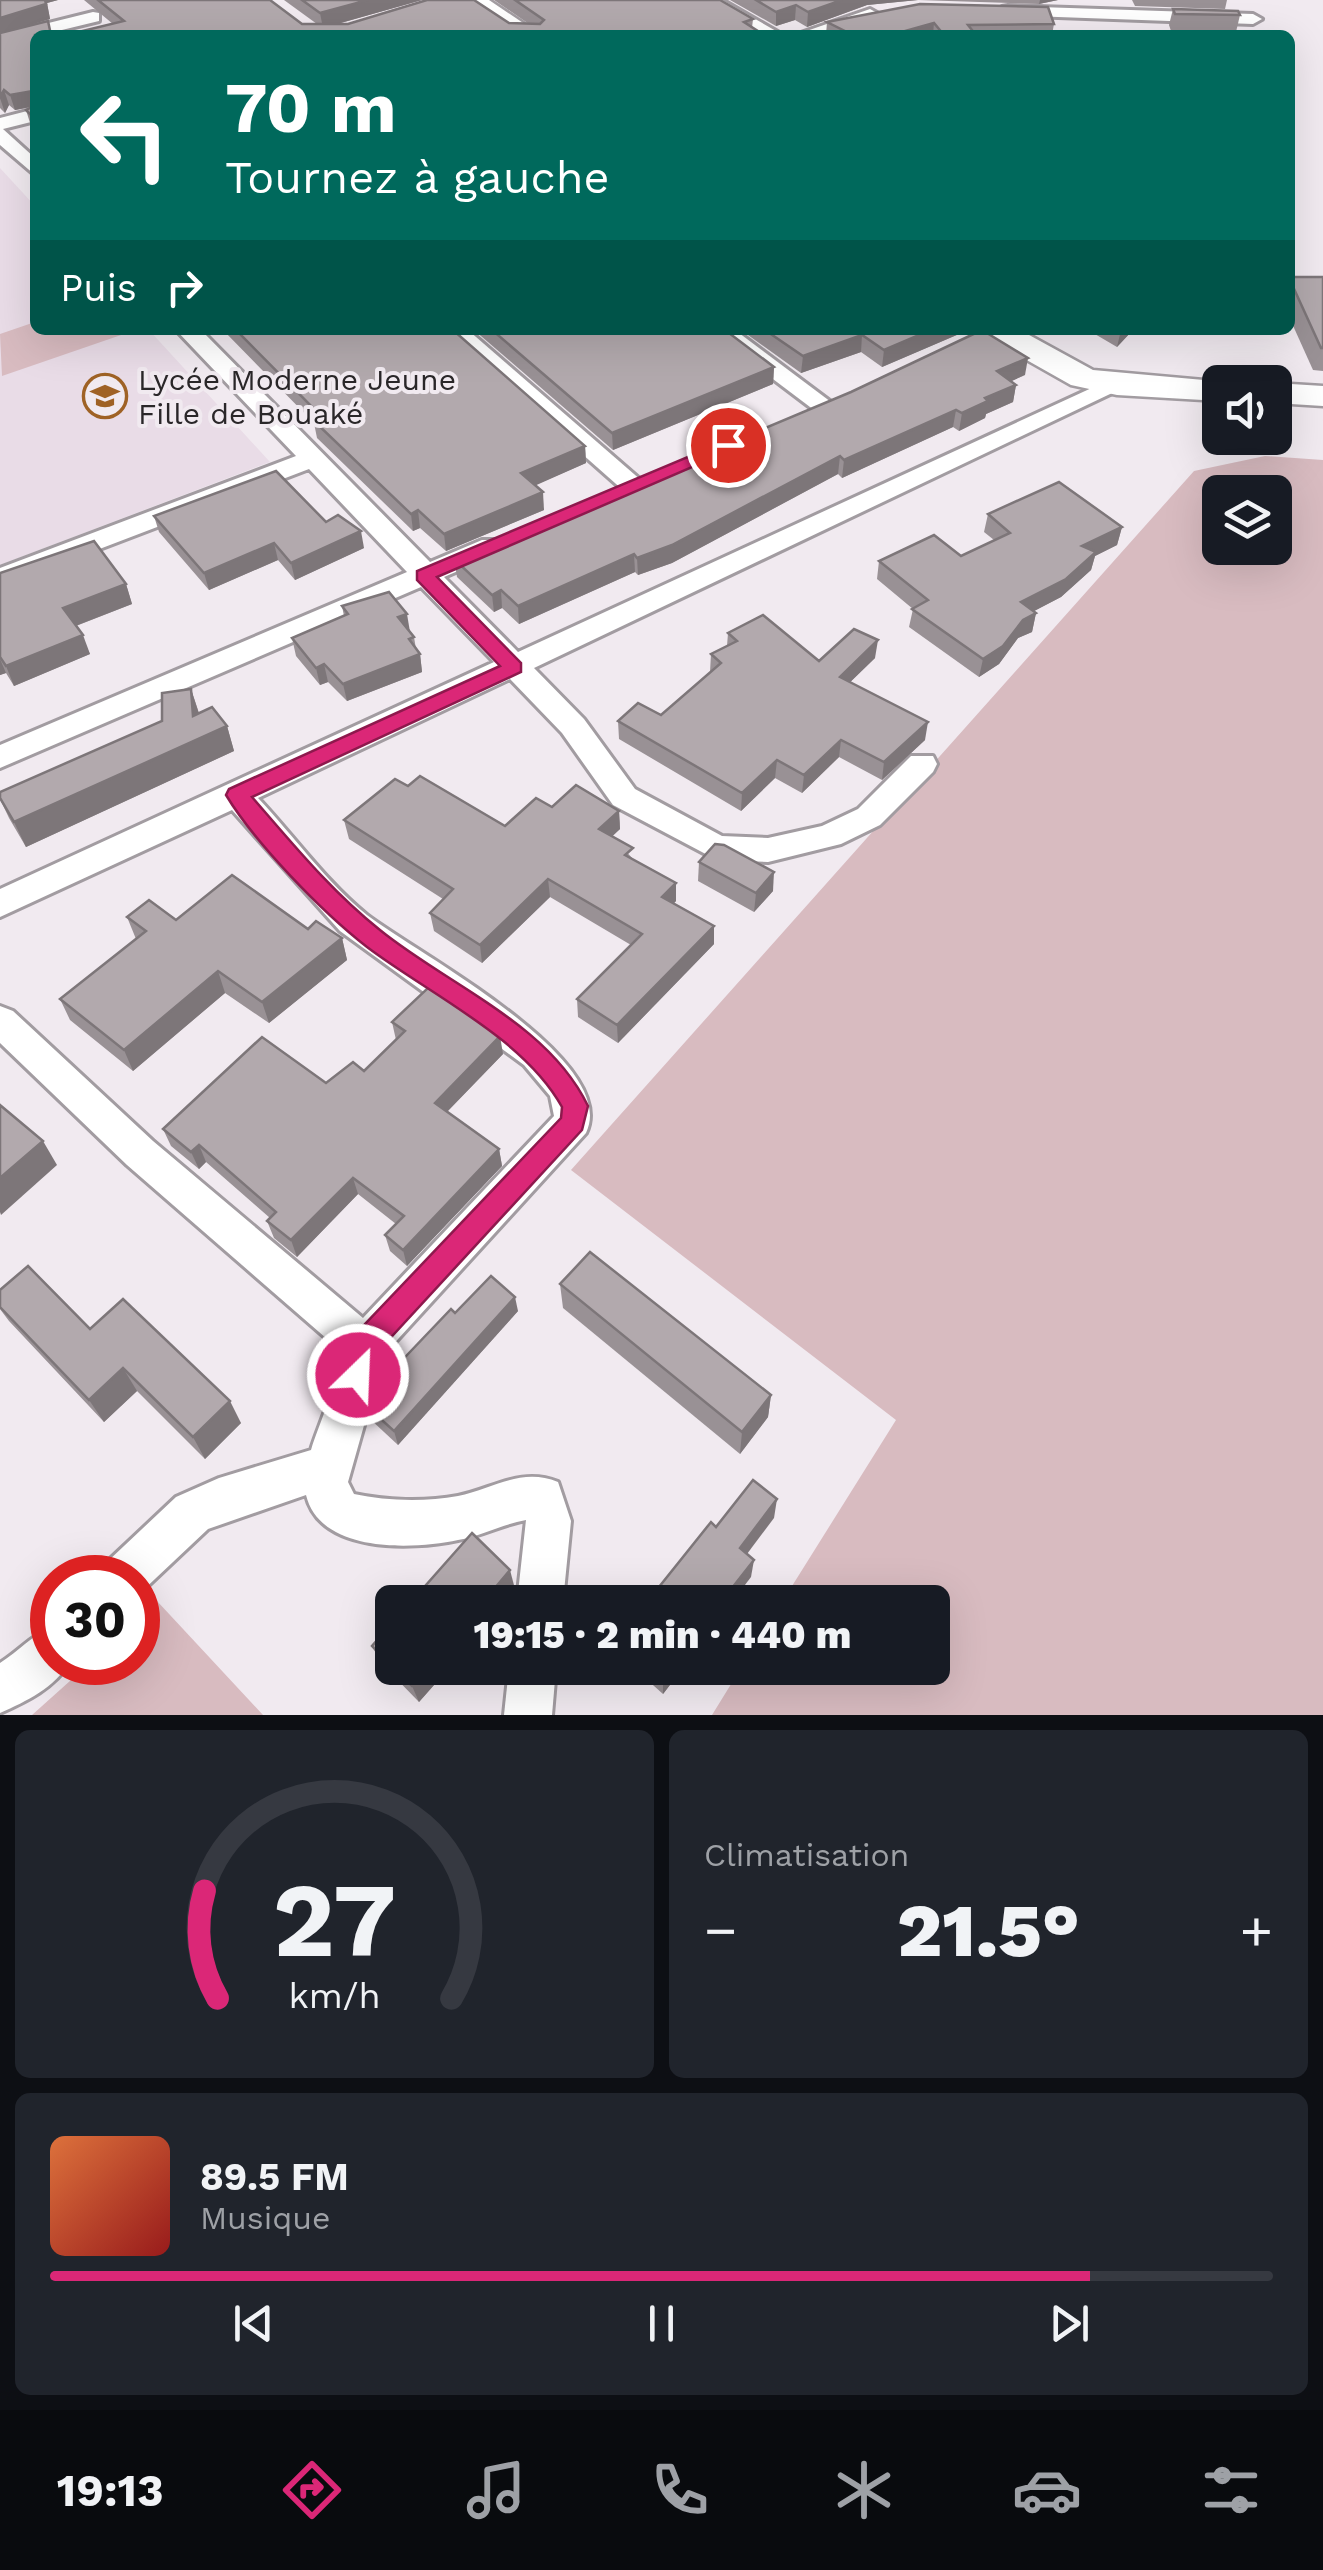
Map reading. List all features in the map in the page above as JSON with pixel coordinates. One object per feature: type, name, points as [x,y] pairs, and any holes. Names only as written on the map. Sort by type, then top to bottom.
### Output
[{"type":"street","points":[[54,30],[98,22],[73,0]]},
{"type":"street","points":[[472,0],[520,30]]},
{"type":"street","points":[[710,0],[765,30]]},
{"type":"street","points":[[1243,0],[1258,27]]},
{"type":"street","points":[[996,11],[1111,7],[1258,27]]},
{"type":"street","points":[[821,30],[884,11]]},
{"type":"street","points":[[0,40],[30,34]]},
{"type":"street","points":[[0,124],[30,116]]},
{"type":"street","points":[[0,134],[30,164]]},
{"type":"street","points":[[193,335],[573,726],[624,796],[717,848],[768,850],[830,836],[868,817],[922,764]]},
{"type":"street","points":[[460,335],[642,482],[598,500]]},
{"type":"street","points":[[728,335],[832,401],[788,420]]},
{"type":"street","points":[[995,335],[1054,366],[1116,386],[1202,389]]},
{"type":"street","points":[[0,904],[1116,386]]},
{"type":"street","points":[[1292,394],[1323,396]]},
{"type":"street","points":[[0,578],[312,459]]},
{"type":"street","points":[[0,757],[511,538]]},
{"type":"street","points":[[237,795],[342,912],[537,1054],[560,1080],[575,1106],[573,1122],[357,1353]]},
{"type":"street","points":[[0,1021],[140,1153],[351,1334],[358,1375],[326,1468],[326,1488],[333,1507],[350,1518],[439,1521],[520,1498],[542,1498],[549,1521],[542,1585]]},
{"type":"street","points":[[148,1555],[192,1513],[219,1500],[326,1468]]},
{"type":"street","points":[[0,1689],[30,1672]]},
{"type":"street","points":[[528,1715],[531,1685]]},
{"type":"shaded area","name":"Lycée Moderne Jeune Fille de Bouaké","points":[[0,168],[30,201],[30,335],[154,335],[270,462],[0,565]]},
{"type":"shaded area","points":[[30,324],[30,335],[121,335],[2,376],[0,334]]},
{"type":"shaded area","points":[[1265,456],[1323,460],[1323,1715],[712,1715],[731,1685],[950,1685],[950,1585],[793,1585],[896,1420],[571,1170],[1194,471]]},
{"type":"shaded area","points":[[160,1604],[263,1715],[32,1715],[65,1685],[160,1685]]},
{"type":"building","points":[[0,0],[45,0],[46,4],[0,18]]},
{"type":"building","points":[[98,0],[270,0],[302,24],[348,24],[427,0],[474,0],[509,23],[540,24],[544,20],[515,0],[720,0],[753,19],[744,22],[756,30],[87,30],[124,21]]},
{"type":"building","points":[[302,0],[368,0],[320,13]]},
{"type":"building","points":[[756,0],[842,0],[808,12],[796,5],[776,12]]},
{"type":"building","points":[[920,4],[1048,7],[1054,24],[968,25],[972,30],[940,30],[934,23],[909,30],[843,30],[827,22]]},
{"type":"building","points":[[1173,9],[1238,11],[1240,15],[1175,14]]},
{"type":"building","points":[[48,21],[50,30],[30,30],[30,92],[10,95],[4,90],[0,97],[0,33]]},
{"type":"building","points":[[1295,277],[1323,277],[1321,348],[1295,291]]},
{"type":"building","points":[[241,335],[459,335],[585,446],[521,473],[543,492],[444,534],[418,510],[411,514],[314,421],[323,418]]},
{"type":"building","points":[[498,335],[732,335],[774,367],[612,433]]},
{"type":"building","points":[[772,335],[862,335],[803,356]]},
{"type":"building","points":[[862,335],[919,335],[884,350]]},
{"type":"building","points":[[971,335],[990,335],[1028,358],[997,371],[1016,385],[985,398],[988,401],[962,413],[956,410],[844,460],[840,456],[672,545],[637,558],[634,554],[518,606],[501,590],[492,595],[454,559],[851,392]]},
{"type":"building","points":[[276,471],[326,522],[338,515],[361,531],[291,563],[274,543],[204,573],[154,516]]},
{"type":"building","points":[[1059,482],[1122,527],[1082,546],[1096,552],[1066,579],[1021,602],[1036,613],[1023,620],[1003,646],[983,659],[912,609],[928,600],[879,561],[934,535],[961,556],[1010,533],[988,514]]},
{"type":"building","points":[[94,541],[126,584],[63,608],[83,635],[6,666],[0,657],[0,573]]},
{"type":"building","points":[[389,592],[407,614],[398,617],[414,637],[409,639],[420,654],[343,684],[324,664],[316,668],[292,638],[348,614],[342,606]]},
{"type":"building","points":[[763,615],[819,661],[854,629],[878,640],[840,677],[928,722],[884,762],[841,740],[804,775],[777,760],[742,793],[618,721],[638,703],[661,715],[721,663],[711,654],[737,641],[728,633]]},
{"type":"building","points":[[191,689],[193,716],[212,707],[227,726],[14,822],[0,792],[162,721],[162,693]]},
{"type":"building","points":[[420,776],[505,826],[536,798],[552,807],[576,785],[619,811],[599,829],[633,848],[625,855],[676,883],[662,897],[714,926],[617,1025],[577,999],[642,934],[548,879],[480,945],[430,913],[453,889],[344,820],[395,779],[408,786]]},
{"type":"building","points":[[715,844],[774,872],[756,893],[699,862]]},
{"type":"building","points":[[232,875],[308,929],[316,921],[342,938],[262,1002],[218,971],[124,1050],[60,999],[146,931],[127,917],[149,900],[176,920]]},
{"type":"building","points":[[430,986],[500,1036],[435,1103],[499,1149],[403,1250],[385,1235],[404,1216],[353,1178],[291,1240],[267,1221],[276,1212],[199,1145],[191,1152],[163,1129],[262,1037],[326,1083],[353,1062],[364,1071],[405,1031],[392,1022]]},
{"type":"building","points":[[0,1105],[43,1141],[0,1178]]},
{"type":"building","points":[[590,1252],[771,1395],[742,1432],[560,1284]]},
{"type":"building","points":[[28,1266],[90,1329],[123,1299],[230,1401],[193,1437],[123,1368],[89,1400],[0,1307],[0,1290]]},
{"type":"building","points":[[491,1276],[515,1297],[394,1431],[365,1405],[367,1397],[451,1309],[455,1313]]},
{"type":"building","points":[[753,1480],[777,1499],[740,1548],[754,1560],[734,1585],[661,1585],[711,1522],[716,1527]]},
{"type":"building","points":[[472,1533],[510,1570],[497,1585],[426,1585]]},
{"type":"place","name":"Lycée Moderne Jeune Fille de Bouaké","points":[[105,396]]},
{"type":"route","points":[[358,1375],[357,1353],[573,1122],[575,1106],[560,1080],[537,1054],[376,940],[331,903],[237,795],[514,668],[424,576],[728,445]]}]
